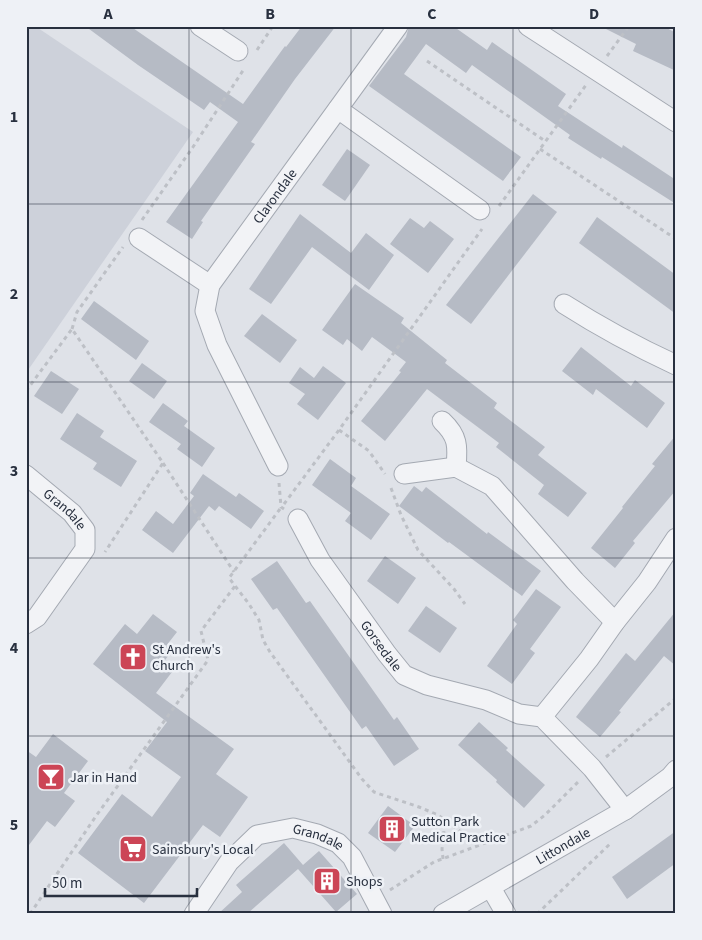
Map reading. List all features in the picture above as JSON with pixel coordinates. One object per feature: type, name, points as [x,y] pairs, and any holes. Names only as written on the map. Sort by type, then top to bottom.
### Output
[{"type":"street","points":[[200,26],[245,57]]},
{"type":"street","name":"Clarondale","points":[[278,466],[214,336],[205,311],[210,285],[398,26]]},
{"type":"street","points":[[528,26],[676,122]]},
{"type":"street","points":[[338,109],[487,215]]},
{"type":"street","points":[[134,235],[210,285]]},
{"type":"street","points":[[564,304],[616,335],[676,365]]},
{"type":"street","points":[[442,421],[452,431],[457,450],[456,466]]},
{"type":"street","points":[[404,474],[456,466],[492,486],[575,581],[615,622]]},
{"type":"street","name":"Grandale","points":[[26,475],[72,513],[85,530],[85,549],[36,617],[26,624]]},
{"type":"street","name":"Gorsedale","points":[[298,519],[320,560],[404,675],[427,685],[486,700],[519,714],[542,717]]},
{"type":"street","points":[[626,810],[592,768],[542,717],[647,582],[676,538]]},
{"type":"street","name":"Littondale","points":[[444,914],[626,810],[676,770]]},
{"type":"street","name":"Grandale","points":[[194,914],[229,862],[257,835],[293,828],[317,834],[338,843],[352,857],[378,906]]},
{"type":"street","points":[[491,888],[506,914]]},
{"type":"path","points":[[26,391],[72,329],[76,312],[134,235],[194,147],[245,57],[272,26]]},
{"type":"path","points":[[504,836],[466,835],[438,815],[374,792],[362,779],[270,652],[263,640],[258,620],[229,578],[339,430],[487,215],[540,149],[629,26]]},
{"type":"path","points":[[427,60],[545,141]]},
{"type":"path","points":[[540,149],[676,239]]},
{"type":"path","points":[[72,329],[234,572]]},
{"type":"path","points":[[339,430],[369,451],[381,466],[418,550],[454,589],[465,604]]},
{"type":"path","points":[[85,549],[105,552],[163,463]]},
{"type":"path","points":[[278,466],[281,507]]},
{"type":"path","points":[[281,507],[298,519]]},
{"type":"path","points":[[30,914],[96,816],[208,660],[201,631],[235,586]]},
{"type":"path","points":[[378,906],[434,862],[531,826],[545,815],[592,768],[676,698]]},
{"type":"path","points":[[443,859],[442,849],[445,821]]},
{"type":"path","points":[[538,914],[616,839]]},
{"type":"shaded area","points":[[26,26],[35,26],[193,132],[26,373]]},
{"type":"building","points":[[85,26],[130,26],[243,104],[302,26],[336,26],[295,79],[251,142],[255,144],[201,221],[203,222],[192,239],[166,222],[238,122],[210,102],[204,110]]},
{"type":"building","points":[[409,26],[453,26],[487,50],[492,42],[566,94],[558,106],[622,148],[623,145],[676,180],[676,204],[602,157],[601,159],[568,138],[570,135],[472,65],[466,73],[426,44],[404,74],[521,157],[503,181],[369,86],[406,37]]},
{"type":"building","points":[[600,26],[663,26],[676,33],[676,71],[633,51],[636,44]]},
{"type":"building","points":[[347,149],[370,165],[345,201],[322,185]]},
{"type":"building","points":[[533,194],[557,212],[471,324],[446,305]]},
{"type":"building","points":[[300,214],[351,253],[366,233],[394,255],[369,290],[312,247],[271,304],[249,289]]},
{"type":"building","points":[[597,217],[676,275],[676,314],[579,243]]},
{"type":"building","points":[[410,218],[424,228],[430,221],[454,239],[428,273],[390,244]]},
{"type":"building","points":[[355,284],[404,318],[401,323],[447,360],[445,363],[497,403],[494,408],[545,447],[538,455],[587,493],[568,517],[538,494],[544,485],[496,447],[499,443],[427,389],[385,441],[361,421],[401,372],[399,371],[406,362],[372,337],[362,351],[347,339],[343,345],[322,330]]},
{"type":"building","points":[[94,301],[149,341],[136,360],[81,319]]},
{"type":"building","points":[[262,314],[297,340],[280,363],[244,336]]},
{"type":"building","points":[[581,347],[631,386],[635,380],[665,403],[647,428],[596,389],[593,395],[562,371]]},
{"type":"building","points":[[142,363],[167,381],[154,399],[129,381]]},
{"type":"building","points":[[323,366],[346,383],[318,420],[297,404],[305,394],[289,383],[300,367],[314,378]]},
{"type":"building","points":[[51,371],[79,389],[62,414],[34,396]]},
{"type":"building","points":[[163,403],[188,421],[184,426],[215,448],[202,467],[177,449],[181,444],[149,422]]},
{"type":"building","points":[[77,413],[104,431],[100,437],[137,461],[121,487],[93,469],[97,463],[60,439]]},
{"type":"building","points":[[676,435],[676,490],[633,541],[635,543],[615,568],[591,548],[655,466],[652,464]]},
{"type":"building","points":[[330,459],[356,478],[351,486],[390,514],[371,540],[345,521],[351,513],[312,485]]},
{"type":"building","points":[[203,474],[236,497],[239,493],[264,511],[251,529],[219,506],[215,511],[209,506],[173,553],[142,530],[156,511],[173,524],[194,496],[190,493]]},
{"type":"building","points":[[414,486],[422,492],[426,487],[487,534],[488,532],[541,571],[522,596],[399,506]]},
{"type":"building","points":[[385,556],[416,578],[398,604],[367,581]]},
{"type":"building","points":[[277,561],[306,603],[310,601],[394,720],[397,717],[419,749],[394,766],[366,726],[362,729],[277,608],[273,610],[251,579]]},
{"type":"building","points":[[536,589],[561,607],[530,649],[535,653],[512,684],[487,666],[517,624],[513,620]]},
{"type":"building","points":[[426,606],[457,628],[440,653],[408,631]]},
{"type":"building","points":[[676,611],[676,666],[664,656],[600,737],[576,717],[626,653],[635,661]]},
{"type":"building","points":[[153,614],[177,632],[166,646],[172,651],[162,664],[172,672],[156,693],[234,749],[216,774],[248,797],[220,837],[203,825],[144,903],[78,853],[122,794],[152,817],[181,777],[145,751],[167,722],[93,664],[125,624],[137,634]]},
{"type":"building","points":[[479,722],[508,748],[506,750],[545,785],[524,808],[496,782],[497,780],[458,745]]},
{"type":"building","name":"Jar in Hand","points":[[53,734],[88,761],[64,793],[75,801],[55,827],[47,821],[26,849],[26,750],[36,757]]},
{"type":"building","name":"Sutton Park Medical Practice","points":[[388,806],[415,826],[395,852],[368,833]]},
{"type":"building","points":[[676,831],[676,863],[627,899],[612,877]]},
{"type":"building","points":[[284,843],[303,865],[319,851],[357,894],[336,912],[298,869],[247,914],[218,914],[242,892],[236,885]]},
{"type":"place","name":"St Andrew's Church","points":[[133,657]]},
{"type":"place","name":"Jar in Hand","points":[[51,777]]},
{"type":"place","name":"Sutton Park Medical Practice","points":[[392,829]]},
{"type":"place","name":"Sainsbury's Local","points":[[133,849]]},
{"type":"place","name":"Shops","points":[[327,881]]}]
